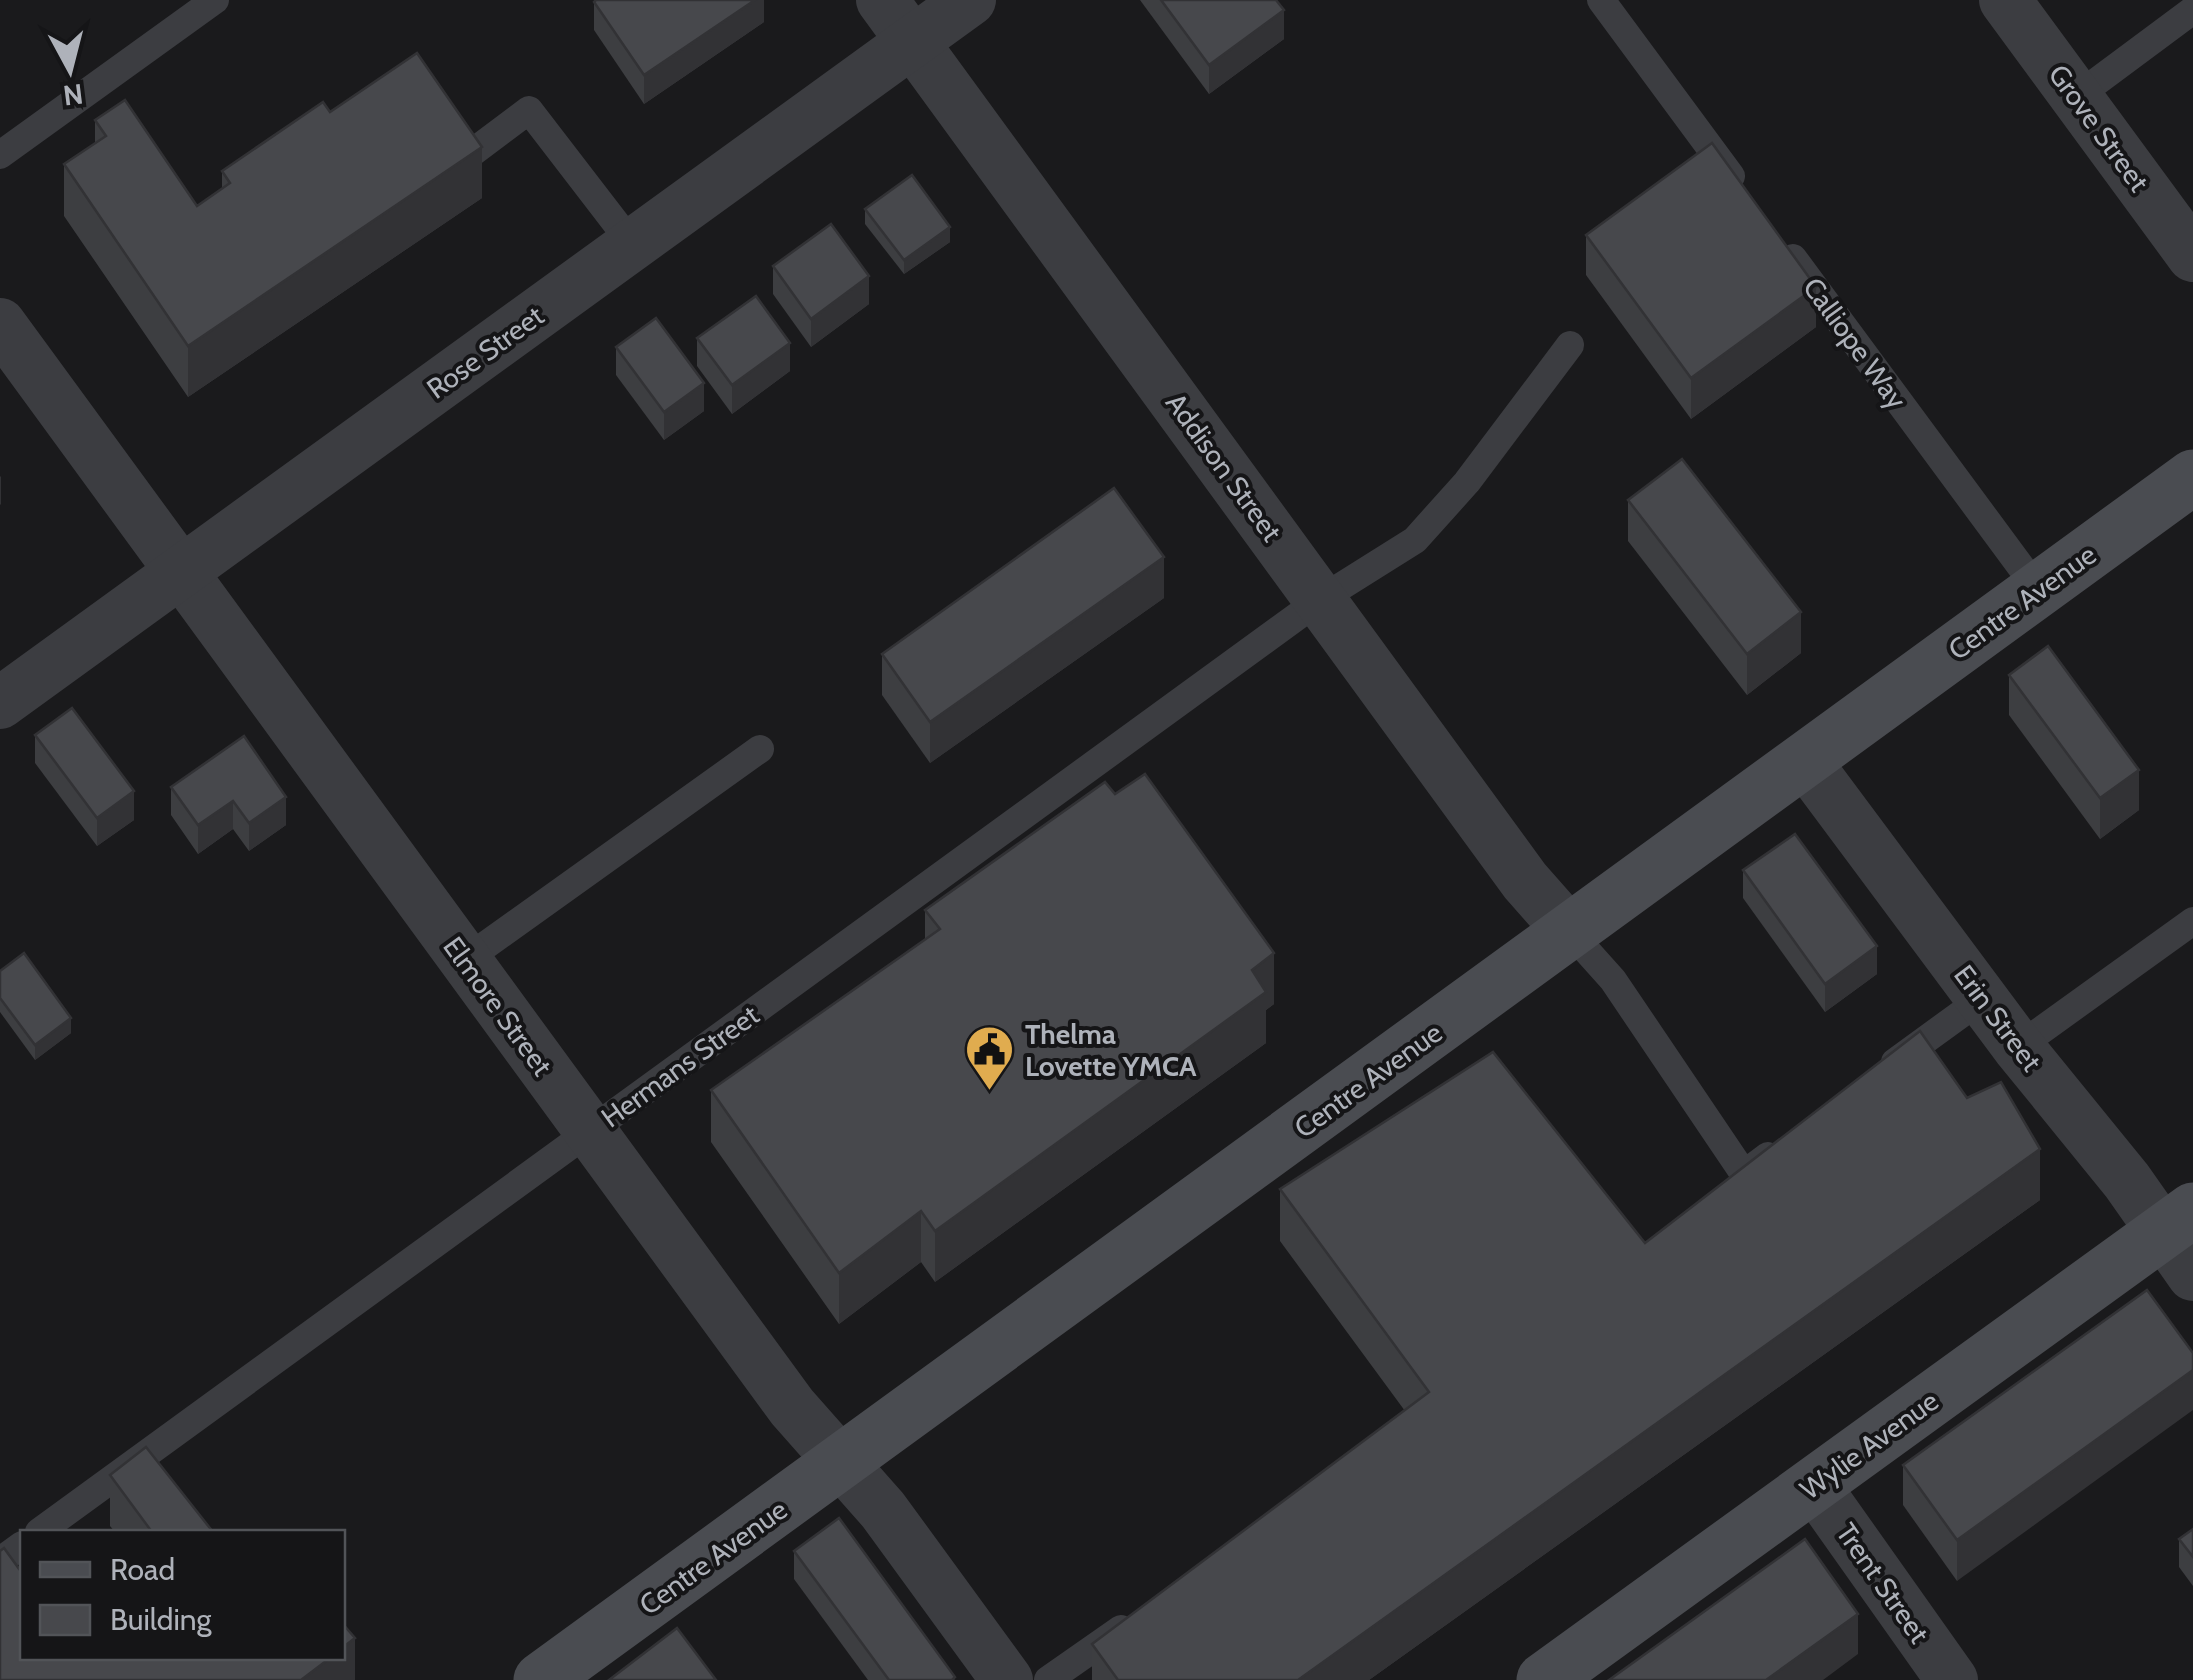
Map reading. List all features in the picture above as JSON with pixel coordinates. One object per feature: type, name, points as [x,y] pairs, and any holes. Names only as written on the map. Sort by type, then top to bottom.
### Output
[{"type":"main road","name":"Centre Avenue","points":[[541,1680],[2193,477]]},
{"type":"main road","name":"Wylie Avenue","points":[[1544,1680],[2177,1221]]},
{"type":"street","name":"Addison Street","points":[[882,0],[1525,881],[1570,932]]},
{"type":"street","name":"Rose Street","points":[[0,703],[970,0]]},
{"type":"street","name":"Grove Street","points":[[2005,0],[2193,256]]},
{"type":"street","name":"Elmore Street","points":[[0,324],[792,1407],[883,1510],[1007,1680]]},
{"type":"street","name":"Erin Street","points":[[1806,760],[2018,1046],[2127,1182],[2177,1221],[2193,1275]]},
{"type":"street","name":"Trent Street","points":[[1814,1485],[1952,1680]]},
{"type":"lane","points":[[0,155],[215,0]]},
{"type":"lane","points":[[1602,0],[1742,190]]},
{"type":"lane","points":[[2076,97],[2193,10]]},
{"type":"lane","points":[[469,155],[529,110],[632,244]]},
{"type":"lane","name":"Calliope Way","points":[[1777,237],[2038,590]]},
{"type":"lane","name":"Hermans Street","points":[[42,1530],[1320,599],[1415,540],[1467,482],[1570,345]]},
{"type":"lane","points":[[465,960],[760,748]]},
{"type":"lane","points":[[2018,1046],[2193,921]]},
{"type":"lane","points":[[1570,932],[1613,980],[1744,1174],[1789,1141]]},
{"type":"lane","points":[[1880,1074],[1983,998]]},
{"type":"lane","points":[[1048,1680],[1140,1616]]},
{"type":"building","points":[[596,0],[755,0],[644,75]]},
{"type":"building","points":[[1161,0],[1276,0],[1284,10],[1209,65]]},
{"type":"building","points":[[417,53],[482,147],[188,346],[64,164],[106,136],[95,120],[125,100],[197,206],[230,183],[222,171],[323,102],[330,112]]},
{"type":"building","points":[[1712,143],[1816,287],[1691,378],[1586,235]]},
{"type":"building","points":[[912,175],[950,227],[904,260],[865,209]]},
{"type":"building","points":[[831,224],[869,276],[811,319],[773,266]]},
{"type":"building","points":[[756,296],[790,343],[732,385],[697,338]]},
{"type":"building","points":[[656,318],[704,383],[664,412],[616,347]]},
{"type":"building","points":[[1682,459],[1801,612],[1747,654],[1628,500]]},
{"type":"building","points":[[1114,488],[1164,557],[930,722],[882,654]]},
{"type":"building","points":[[2048,646],[2139,770],[2100,798],[2009,675]]},
{"type":"building","points":[[72,708],[134,791],[97,818],[35,735]]},
{"type":"building","points":[[244,736],[286,797],[249,823],[233,801],[198,825],[171,787]]},
{"type":"building","name":"Thelma Lovette YMCA","points":[[1145,774],[1274,953],[1252,970],[1266,992],[935,1231],[921,1211],[839,1273],[711,1090],[940,929],[925,910],[1105,782],[1115,794]]},
{"type":"building","points":[[1795,834],[1877,946],[1825,984],[1743,870]]},
{"type":"building","points":[[24,953],[71,1018],[35,1045],[0,998],[0,971]]},
{"type":"building","points":[[1920,1031],[1967,1098],[2001,1082],[2040,1149],[1298,1680],[1118,1680],[1092,1644],[1429,1392],[1280,1189],[1493,1052],[1645,1243]]},
{"type":"building","points":[[2147,1290],[2193,1353],[2193,1370],[1957,1540],[1903,1465]]},
{"type":"building","points":[[146,1447],[211,1530],[151,1530],[110,1475]]},
{"type":"building","points":[[839,1518],[955,1677],[952,1680],[889,1680],[794,1551]]},
{"type":"building","points":[[2193,1529],[2193,1557],[2179,1539]]},
{"type":"building","points":[[1805,1539],[1858,1614],[1766,1680],[1609,1680]]},
{"type":"building","points":[[4,1548],[20,1570],[20,1660],[327,1660],[301,1680],[0,1680],[0,1551]]},
{"type":"building","points":[[345,1626],[355,1638],[345,1646]]},
{"type":"building","points":[[677,1628],[716,1680],[609,1680]]},
{"type":"place","name":"Thelma Lovette YMCA","points":[[990,1092]]}]
